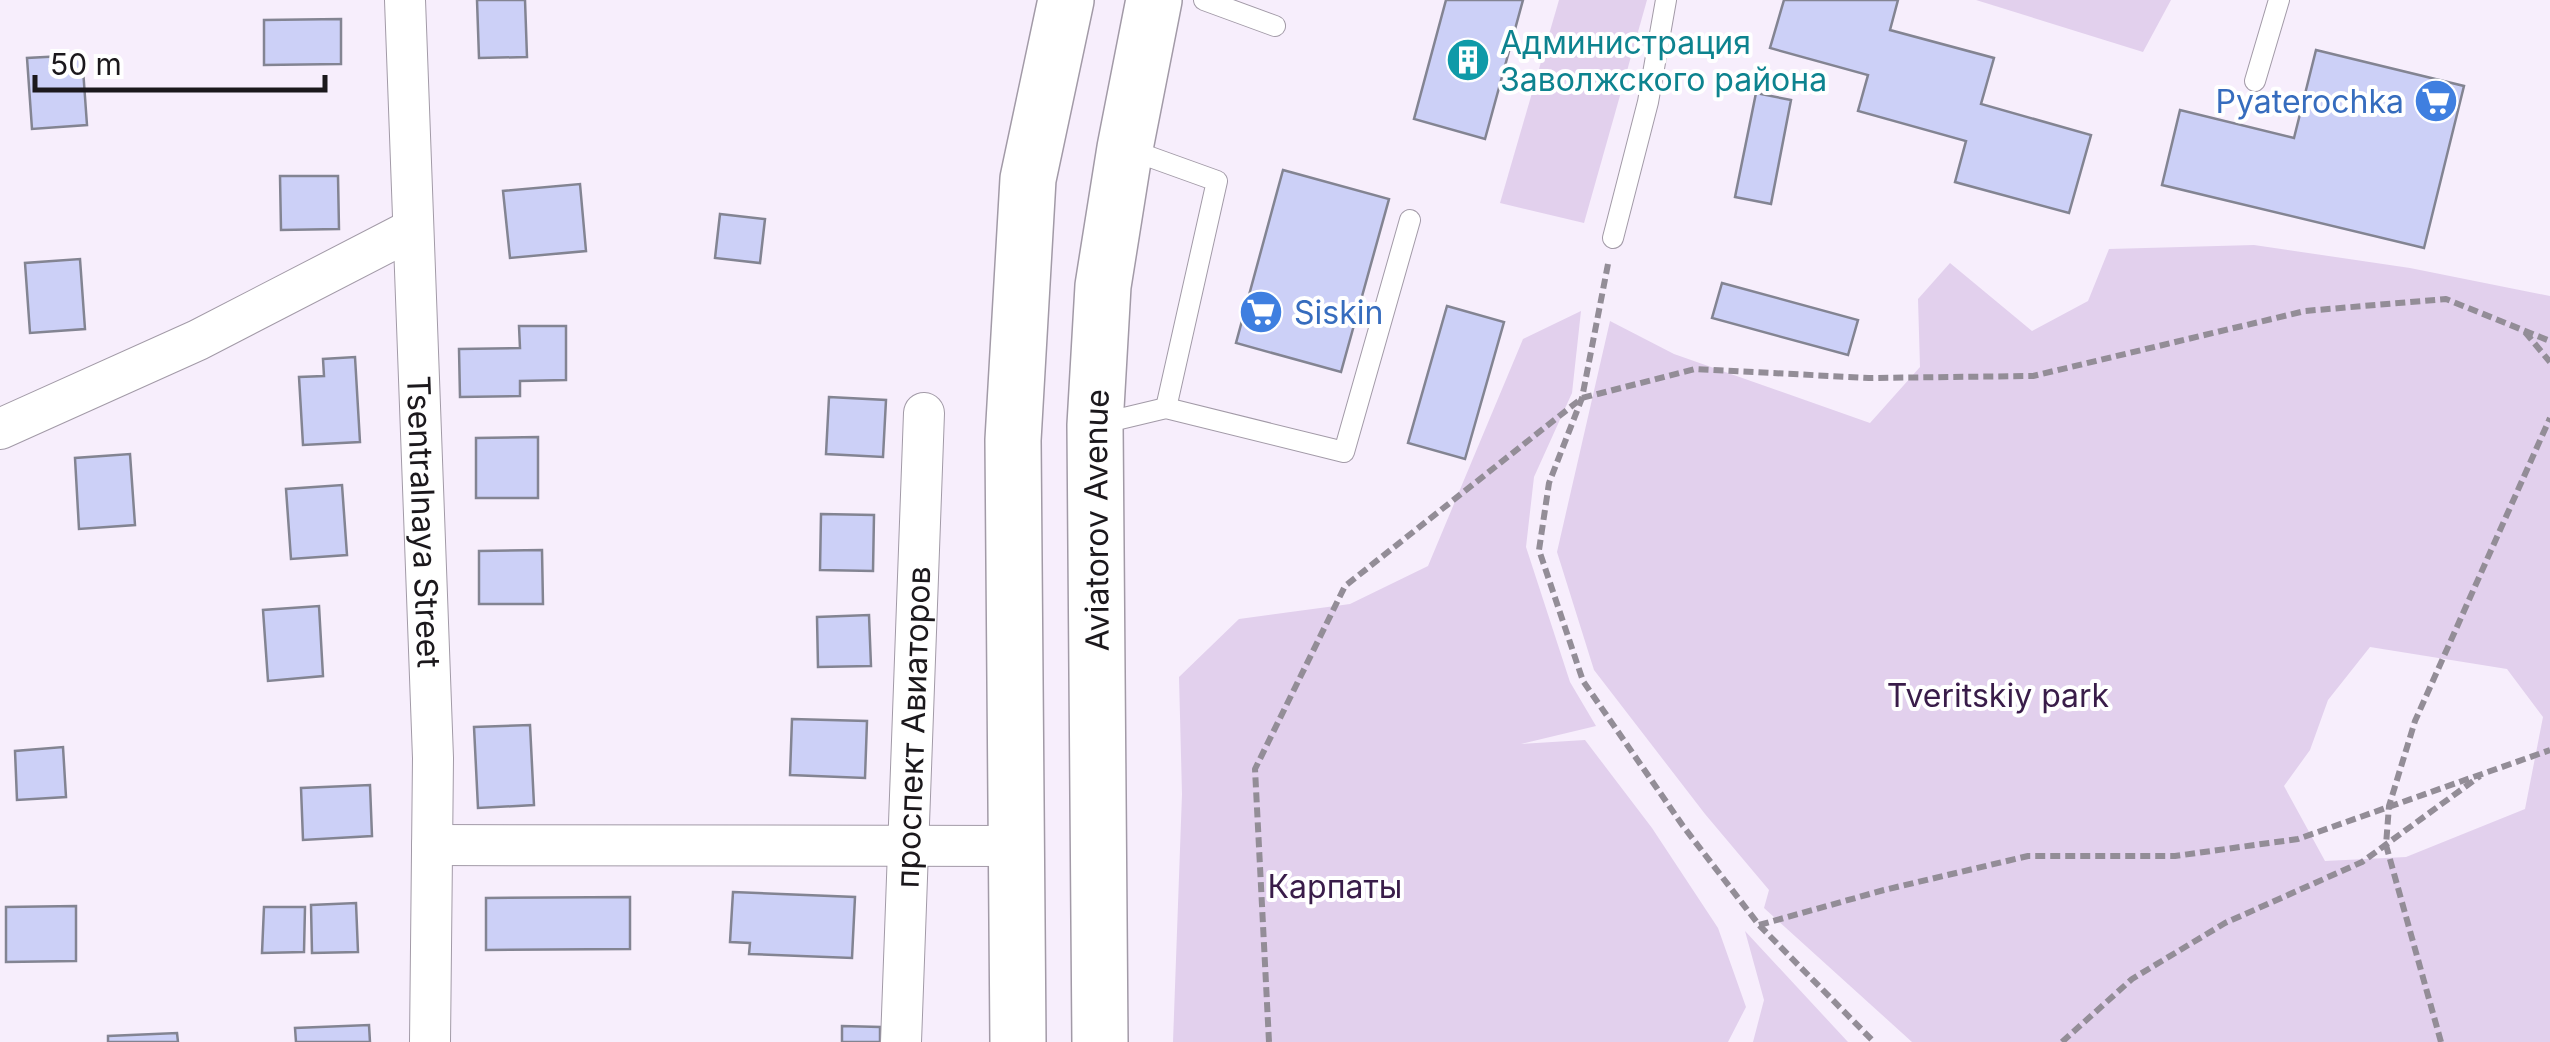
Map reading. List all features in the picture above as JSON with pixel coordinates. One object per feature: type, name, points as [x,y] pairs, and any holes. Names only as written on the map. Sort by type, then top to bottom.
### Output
[{"type":"main road","points":[[1018,1042],[1013,440],[1028,179],[1066,0]]},
{"type":"main road","name":"Aviatorov Avenue","points":[[1100,1042],[1095,425],[1103,286],[1154,0]]},
{"type":"street","name":"Tsentralnaya Street","points":[[405,0],[433,758],[430,1042]]},
{"type":"street","points":[[0,430],[198,340],[413,230]]},
{"type":"street","name":"проспект Авиаторов","points":[[900,1042],[924,413]]},
{"type":"street","points":[[432,845],[1016,846]]},
{"type":"lane","points":[[1204,0],[1276,26]]},
{"type":"lane","points":[[1613,238],[1648,102],[1666,0]]},
{"type":"lane","points":[[2255,81],[2279,0]]},
{"type":"lane","points":[[1125,148],[1217,181],[1166,408]]},
{"type":"lane","points":[[1095,425],[1166,408],[1344,452],[1410,220]]},
{"type":"path","points":[[1613,238],[1582,398],[1549,482],[1539,550],[1551,588],[1583,681],[1683,826],[1759,926],[1874,1042]]},
{"type":"path","points":[[1269,1042],[1255,770],[1344,586],[1582,398],[1695,368],[1869,378],[2034,376],[2305,311],[2446,299],[2550,341]]},
{"type":"path","points":[[2524,331],[2550,362]]},
{"type":"path","points":[[2440,1042],[2386,845],[2389,806],[2414,721],[2550,418]]},
{"type":"path","points":[[1759,926],[1884,890],[2028,856],[2175,856],[2298,839],[2550,750]]},
{"type":"path","points":[[2062,1042],[2132,979],[2224,923],[2362,862],[2488,771]]},
{"type":"green space","points":[[1559,0],[1647,0],[1584,223],[1500,203]]},
{"type":"green space","points":[[1976,0],[2171,0],[2143,52]]},
{"type":"green space","name":"Tveritskiy park","points":[[2254,245],[2410,268],[2550,296],[2550,1042],[1912,1042],[1764,908],[1769,890],[1594,670],[1557,552],[1610,321],[1674,354],[1870,423],[1920,367],[1918,299],[1950,263],[2032,331],[2088,301],[2109,249]],"holes":[[[2370,647],[2507,669],[2543,717],[2525,809],[2406,857],[2325,861],[2284,786],[2310,750],[2328,700]]]},
{"type":"green space","name":"Карпаты","points":[[1581,311],[1572,393],[1534,477],[1526,547],[1570,682],[1596,726],[1521,744],[1585,740],[1652,828],[1718,928],[1746,1007],[1728,1042],[1173,1042],[1182,794],[1179,677],[1239,619],[1350,604],[1428,566],[1523,339]]},
{"type":"green space","points":[[1745,931],[1848,1042],[1753,1042],[1764,1000]]},
{"type":"building","points":[[477,0],[525,0],[527,57],[479,58]]},
{"type":"building","name":"Администрация Заволжского района","points":[[1446,0],[1523,0],[1485,139],[1414,119]]},
{"type":"building","points":[[1784,0],[1898,0],[1890,30],[1994,58],[1981,104],[2091,135],[2069,213],[1955,182],[1966,141],[1858,111],[1868,75],[1770,48]]},
{"type":"building","points":[[341,19],[341,64],[264,65],[264,20]]},
{"type":"building","points":[[2316,50],[2464,86],[2424,248],[2162,185],[2180,110],[2294,138]]},
{"type":"building","points":[[82,55],[87,125],[32,129],[27,58]]},
{"type":"building","points":[[1756,93],[1791,100],[1771,204],[1735,197]]},
{"type":"building","points":[[1283,170],[1389,199],[1341,372],[1236,343]]},
{"type":"building","points":[[280,176],[338,176],[339,229],[281,230]]},
{"type":"building","points":[[580,184],[586,251],[510,258],[503,191]]},
{"type":"building","points":[[720,214],[765,219],[760,263],[715,258]]},
{"type":"building","points":[[80,259],[85,329],[30,333],[25,263]]},
{"type":"building","points":[[1722,283],[1858,320],[1848,355],[1712,318]]},
{"type":"building","points":[[1447,306],[1504,322],[1465,459],[1408,443]]},
{"type":"building","points":[[519,326],[566,326],[566,380],[520,381],[520,396],[460,397],[459,349],[520,348]]},
{"type":"building","points":[[355,357],[360,442],[303,445],[299,377],[324,376],[323,359]]},
{"type":"building","points":[[829,397],[886,400],[883,457],[826,454]]},
{"type":"building","points":[[538,437],[538,498],[476,498],[476,438]]},
{"type":"building","points":[[130,454],[135,525],[79,529],[75,458]]},
{"type":"building","points":[[342,485],[347,555],[291,559],[286,489]]},
{"type":"building","points":[[821,514],[874,515],[873,571],[820,570]]},
{"type":"building","points":[[542,550],[543,604],[479,604],[479,551]]},
{"type":"building","points":[[319,606],[323,676],[268,681],[263,610]]},
{"type":"building","points":[[869,615],[871,666],[818,667],[817,617]]},
{"type":"building","points":[[792,719],[867,721],[865,778],[790,775]]},
{"type":"building","points":[[530,725],[534,805],[478,808],[474,727]]},
{"type":"building","points":[[63,747],[66,797],[17,800],[15,751]]},
{"type":"building","points":[[370,785],[372,836],[303,840],[301,788]]},
{"type":"building","points":[[733,892],[855,897],[852,958],[749,954],[750,943],[730,942]]},
{"type":"building","points":[[630,897],[630,949],[486,950],[486,898]]},
{"type":"building","points":[[356,903],[358,952],[312,953],[311,905]]},
{"type":"building","points":[[76,906],[76,961],[6,962],[6,907]]},
{"type":"building","points":[[264,907],[305,907],[304,952],[262,953]]},
{"type":"building","points":[[369,1025],[370,1042],[296,1042],[295,1028]]},
{"type":"building","points":[[842,1026],[880,1027],[880,1042],[842,1042]]},
{"type":"building","points":[[177,1033],[178,1042],[108,1042],[108,1036]]},
{"type":"place","name":"Администрация Заволжского района","points":[[1468,60]]},
{"type":"place","name":"Pyaterochka","points":[[2436,101]]},
{"type":"place","name":"Siskin","points":[[1261,312]]}]
